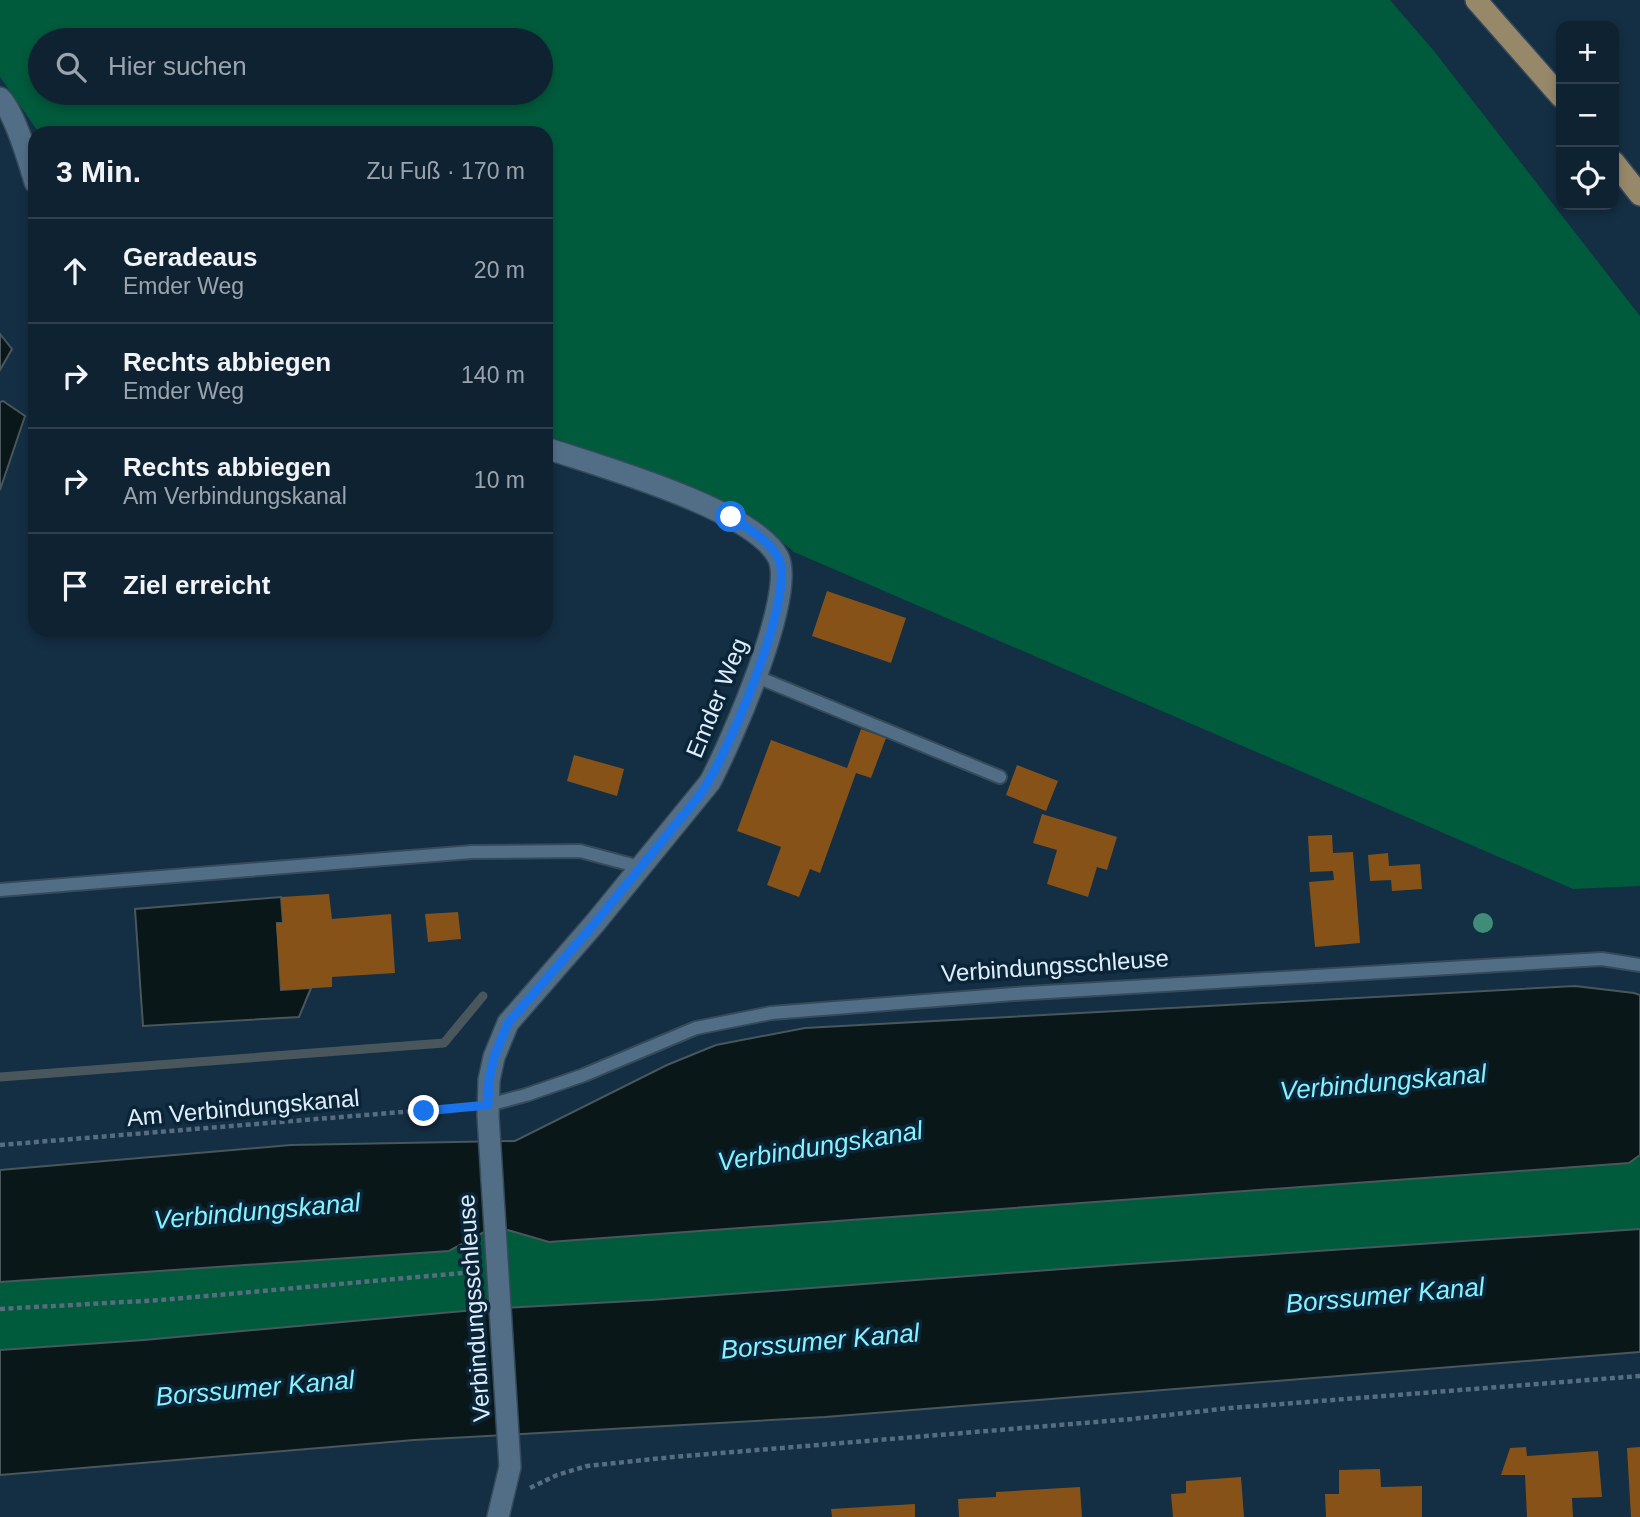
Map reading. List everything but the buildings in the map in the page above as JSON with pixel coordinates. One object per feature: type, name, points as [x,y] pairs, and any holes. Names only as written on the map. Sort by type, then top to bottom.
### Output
[{"type":"main road","points":[[1476,0],[1556,91]]},
{"type":"main road","points":[[1619,168],[1640,195]]},
{"type":"street","points":[[0,98],[16,128],[28,162]]},
{"type":"street","name":"Emder Weg","points":[[489,1127],[489,1080],[494,1057],[508,1023],[710,782],[771,634],[781,593],[779,558],[771,548],[731,517],[685,495],[553,450]]},
{"type":"street","name":"Verbindungsschleuse","points":[[489,1127],[509,1476],[498,1517]]},
{"type":"lane","points":[[754,676],[1000,777]]},
{"type":"lane","points":[[0,890],[472,852],[580,851],[640,867]]},
{"type":"lane","name":"Verbindungsschleuse","points":[[488,1105],[526,1096],[584,1075],[696,1028],[771,1013],[1014,994],[1602,959],[1640,965]]},
{"type":"path","name":"Am Verbindungskanal","points":[[0,1145],[488,1105]]},
{"type":"path","points":[[0,1309],[161,1300],[498,1269]]},
{"type":"path","points":[[509,1476],[532,1489],[557,1475],[587,1466],[673,1457],[1132,1419],[1254,1406],[1640,1376]]},
{"type":"green space","points":[[0,0],[1390,0],[1434,51],[1640,316],[1640,886],[1573,889],[794,552],[744,511],[553,438],[553,126],[34,126],[0,77]]},
{"type":"green space","points":[[1640,1155],[1640,1229],[651,1300],[486,1309],[144,1340],[0,1350],[0,1282],[449,1251],[486,1231],[504,1229],[549,1242],[1629,1163]]},
{"type":"water","points":[[0,334],[12,349],[0,370]]},
{"type":"water","points":[[3,401],[25,416],[0,490],[0,402]]},
{"type":"water","points":[[281,897],[283,923],[277,923],[281,990],[311,988],[299,1017],[143,1026],[135,909]]},
{"type":"water","name":"Verbindungskanal","points":[[1575,986],[1640,995],[1640,1155],[1629,1163],[549,1242],[504,1229],[486,1231],[449,1251],[0,1282],[0,1170],[291,1145],[515,1141],[667,1065],[716,1045],[805,1028]]},
{"type":"water","name":"Borssumer Kanal","points":[[1640,1229],[1640,1352],[825,1417],[414,1440],[0,1475],[0,1350],[144,1340],[486,1309],[651,1300]]},
{"type":"waterway","points":[[0,1077],[444,1043],[483,996]]},
{"type":"route","points":[[424,1111],[488,1105],[489,1080],[494,1057],[508,1023],[595,923],[710,782],[771,634],[781,593],[779,558],[771,548],[731,517]]}]
